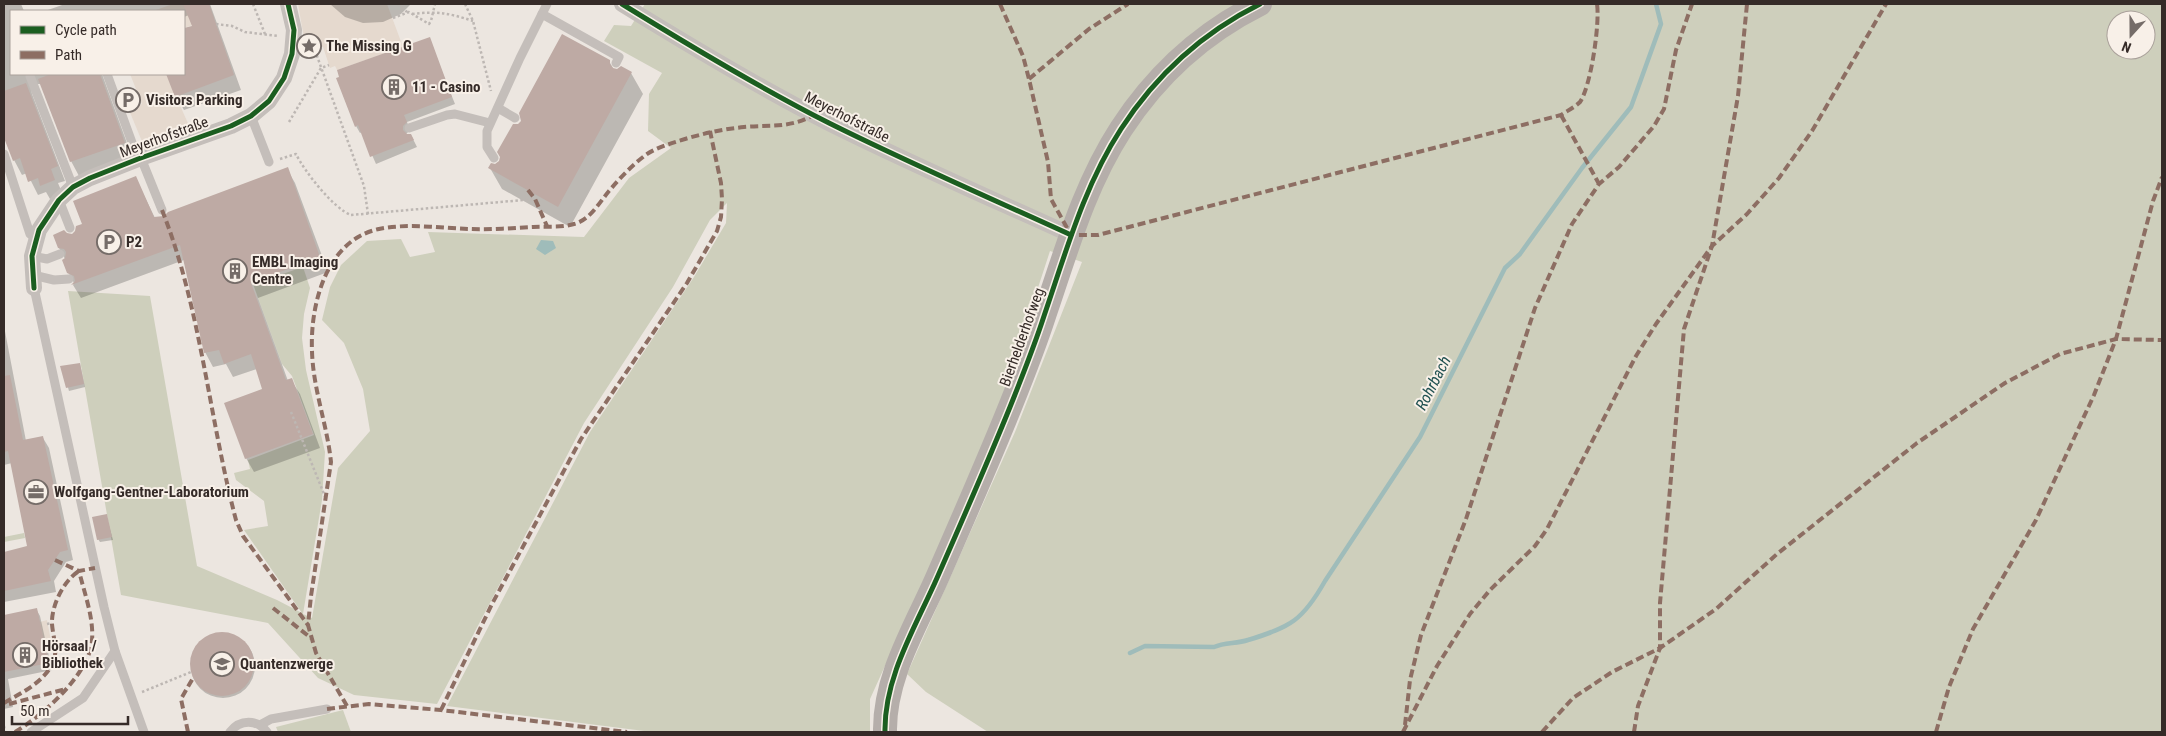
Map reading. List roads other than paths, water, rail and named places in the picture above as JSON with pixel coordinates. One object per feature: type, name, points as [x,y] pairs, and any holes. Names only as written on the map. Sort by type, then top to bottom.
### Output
[{"type":"street","name":"Meyerhofstraße","points":[[34,282],[32,256],[42,223],[59,200],[73,187],[90,178],[231,126],[251,116],[269,100],[284,78],[294,43],[294,30],[288,4]]},
{"type":"street","name":"Meyerhofstraße","points":[[622,4],[695,49],[828,122],[898,157],[1071,235]]},
{"type":"street","name":"Bierhelderhofweg","points":[[885,732],[886,708],[897,668],[987,464],[1043,318],[1071,235],[1106,153],[1137,106],[1170,68],[1222,25],[1260,4]]},
{"type":"lane","points":[[494,158],[487,147],[486,140],[490,123],[547,4]]},
{"type":"lane","points":[[542,14],[580,39],[619,57],[616,63]]},
{"type":"lane","points":[[107,75],[162,210]]},
{"type":"lane","points":[[30,76],[73,187]]},
{"type":"lane","points":[[499,104],[515,118]]},
{"type":"lane","points":[[409,128],[454,114],[490,123]]},
{"type":"lane","points":[[251,116],[269,162]]},
{"type":"lane","points":[[4,154],[30,234],[36,238]]},
{"type":"lane","points":[[59,200],[70,228]]},
{"type":"lane","points":[[32,256],[47,259],[60,254]]},
{"type":"lane","points":[[69,279],[34,282],[80,504],[115,651],[144,732]]},
{"type":"lane","points":[[31,732],[83,698],[115,651]]},
{"type":"lane","points":[[230,732],[244,722],[252,722],[264,729],[271,719],[327,709]]},
{"type":"water","points":[[541,240],[553,241],[556,248],[545,255],[536,249]]},
{"type":"waterway","name":"Rohrbach","points":[[1130,653],[1145,646],[1214,647],[1244,641],[1285,626],[1310,605],[1420,437],[1505,268],[1520,254],[1582,168],[1631,107],[1661,24],[1656,4]]},
{"type":"place","name":"The Missing G","points":[[309,46]]},
{"type":"place","name":"11 - Casino","points":[[394,87]]},
{"type":"place","name":"Visitors Parking","points":[[128,100]]},
{"type":"place","name":"P2","points":[[109,242]]},
{"type":"place","name":"EMBL Imaging Centre","points":[[235,271]]},
{"type":"place","name":"Wolfgang-Gentner-Laboratorium","points":[[36,492]]},
{"type":"place","name":"Hörsaal / Bibliothek","points":[[25,655]]},
{"type":"place","name":"Quantenzwerge","points":[[222,664]]}]
